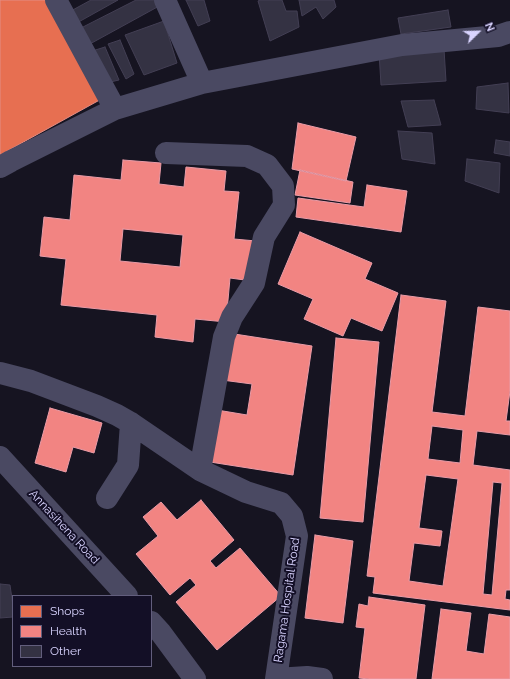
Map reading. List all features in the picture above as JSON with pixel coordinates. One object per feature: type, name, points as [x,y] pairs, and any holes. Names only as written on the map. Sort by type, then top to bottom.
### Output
[{"type":"street","points":[[56,0],[115,109]]},
{"type":"street","points":[[164,0],[202,83]]},
{"type":"street","points":[[0,167],[115,109],[202,83],[402,45],[506,37]]},
{"type":"street","points":[[166,153],[248,156],[267,165],[283,186],[284,205],[264,237],[254,283],[232,317],[224,337],[200,470]]},
{"type":"street","name":"Ragama Hospital Road","points":[[0,373],[31,381],[117,415],[200,470],[246,492],[281,503],[292,516],[297,536],[276,679]]},
{"type":"street","points":[[107,498],[128,465],[131,423]]},
{"type":"street","name":"Annasihena Road","points":[[0,457],[126,595]]},
{"type":"street","points":[[152,623],[195,679]]},
{"type":"street","points":[[276,679],[307,677],[322,679]]},
{"type":"building: Shops","points":[[0,0],[51,0],[105,97],[0,155]]},
{"type":"building: Health","points":[[298,123],[356,137],[346,181],[292,169]]},
{"type":"building: Health","points":[[123,160],[161,163],[159,184],[184,187],[186,167],[226,171],[224,191],[239,192],[234,239],[256,241],[252,281],[230,278],[226,322],[195,319],[193,342],[155,337],[157,315],[61,305],[66,259],[40,256],[44,217],[70,220],[74,175],[121,180]],"holes":[[[123,229],[183,235],[180,267],[120,261]]]},
{"type":"building: Health","points":[[300,170],[353,182],[350,203],[295,195]]},
{"type":"building: Health","points":[[367,185],[407,191],[401,232],[296,217],[298,198],[364,207]]},
{"type":"building: Health","points":[[300,232],[372,263],[365,279],[398,293],[382,331],[351,318],[343,336],[304,319],[313,299],[278,284]]},
{"type":"building: Health","points":[[401,295],[446,301],[432,412],[465,416],[478,307],[510,311],[510,391],[506,421],[510,421],[510,435],[477,431],[473,465],[510,470],[510,590],[506,590],[505,599],[510,600],[510,610],[373,593],[375,577],[367,576]],"holes":[[[432,426],[463,430],[460,463],[428,459]],[[426,475],[458,479],[443,586],[409,581],[414,543],[440,546],[442,531],[419,528]],[[493,482],[502,483],[492,595],[483,594]]]},
{"type":"building: Health","points":[[228,333],[312,346],[293,475],[210,462],[217,410],[247,415],[252,384],[222,380]]},
{"type":"building: Health","points":[[336,338],[379,342],[363,522],[320,518]]},
{"type":"building: Health","points":[[50,408],[102,423],[94,453],[73,447],[66,472],[35,463]]},
{"type":"building: Health","points":[[201,500],[234,540],[210,561],[216,568],[240,548],[281,596],[217,650],[176,602],[196,585],[190,578],[170,595],[136,554],[158,536],[143,517],[161,502],[177,520]]},
{"type":"building: Health","points":[[315,535],[353,541],[343,623],[305,618]]},
{"type":"building: Health","points":[[369,597],[425,605],[416,679],[359,678],[365,628],[356,627],[359,604],[368,606]]},
{"type":"building: Health","points":[[441,609],[471,613],[466,651],[484,654],[489,614],[510,617],[510,679],[432,679]]},
{"type":"building: Other","points":[[91,0],[118,0],[75,24],[69,12]]},
{"type":"building: Other","points":[[136,0],[159,0],[161,5],[88,45],[81,28]]},
{"type":"building: Other","points":[[186,0],[204,0],[210,21],[198,26]]},
{"type":"building: Other","points":[[282,0],[286,11],[297,11],[299,27],[270,41],[258,1]]},
{"type":"building: Other","points":[[299,0],[334,0],[336,7],[323,19],[316,7],[302,16]]},
{"type":"building: Other","points":[[448,10],[451,27],[401,34],[398,18]]},
{"type":"building: Other","points":[[164,21],[177,63],[144,75],[125,35]]},
{"type":"building: Other","points":[[120,40],[134,74],[126,79],[108,44]]},
{"type":"building: Other","points":[[105,47],[119,80],[106,83],[89,52]]},
{"type":"building: Other","points":[[444,49],[446,81],[381,85],[379,52]]},
{"type":"building: Other","points":[[508,83],[509,113],[476,109],[477,87]]},
{"type":"building: Other","points":[[434,100],[441,125],[408,127],[401,101]]},
{"type":"building: Other","points":[[398,131],[432,133],[435,164],[402,159]]},
{"type":"building: Other","points":[[496,140],[510,142],[510,156],[494,153]]},
{"type":"building: Other","points":[[467,159],[500,163],[499,193],[465,181]]},
{"type":"building: Other","points":[[0,584],[10,585],[12,617],[0,618]]}]
